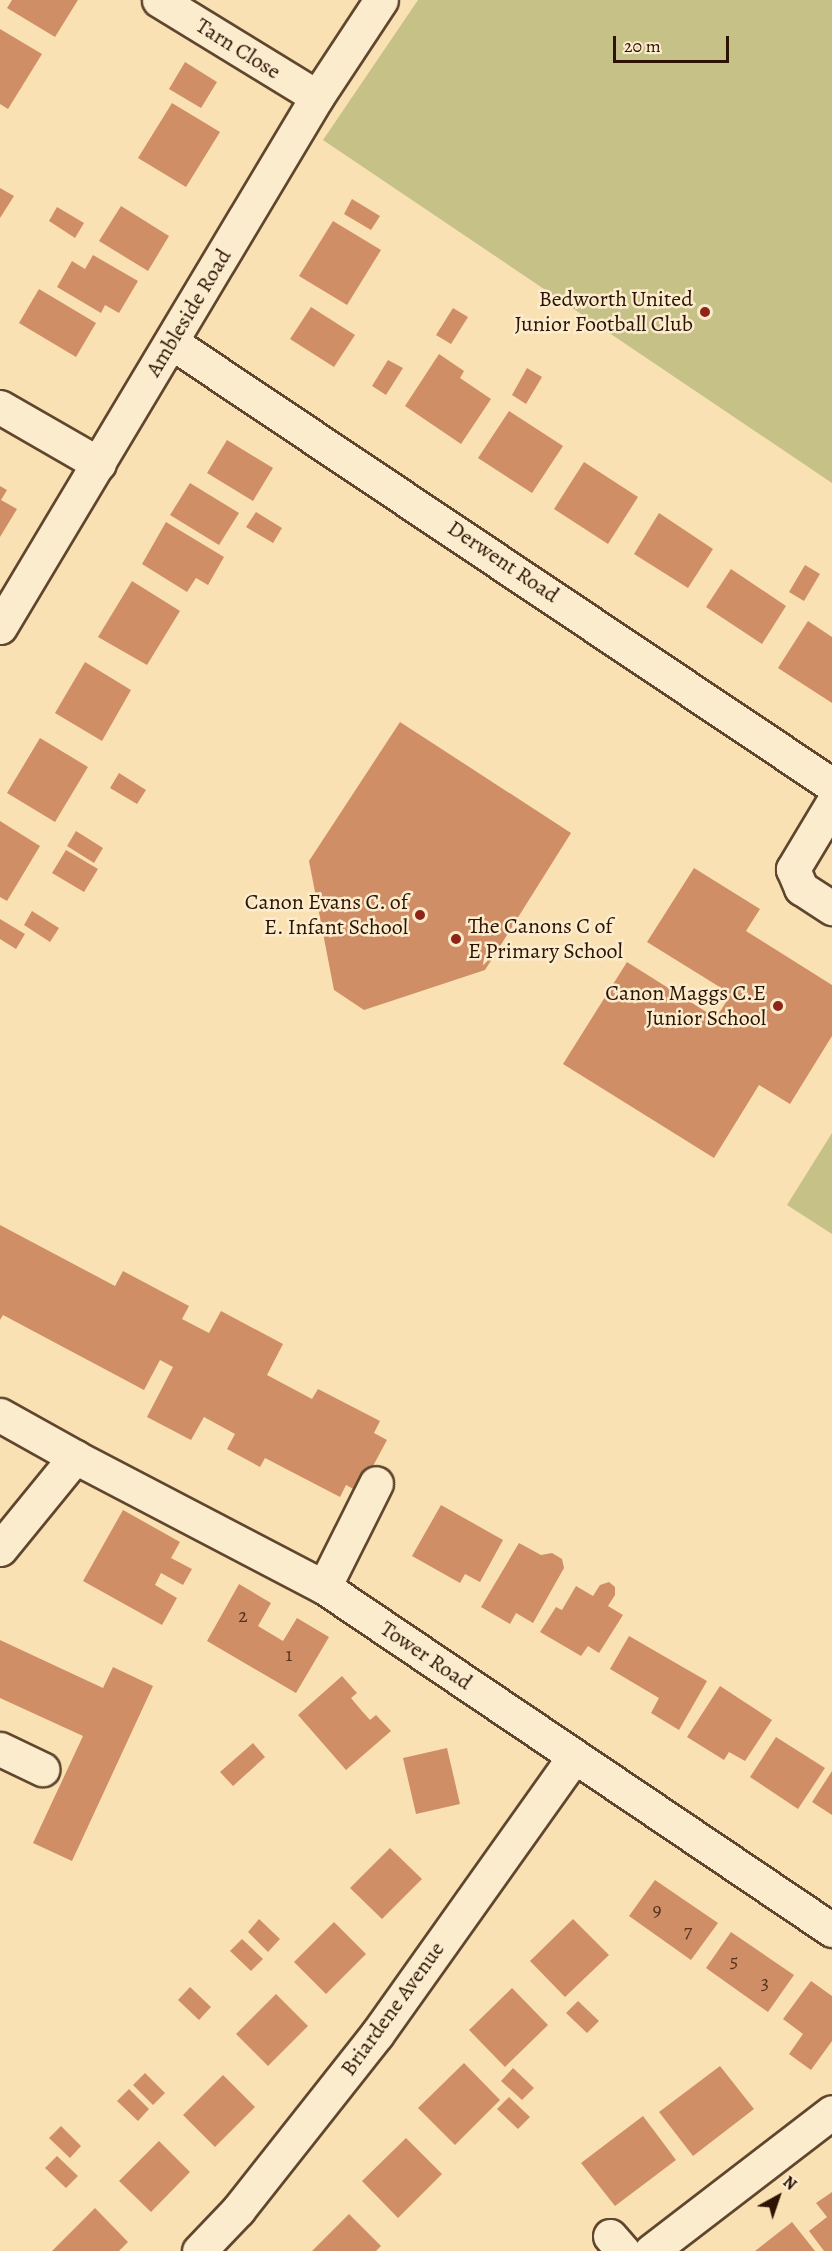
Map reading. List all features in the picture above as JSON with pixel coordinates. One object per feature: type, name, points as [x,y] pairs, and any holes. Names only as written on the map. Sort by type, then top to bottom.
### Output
[{"type":"street","name":"Tarn Close","points":[[159,0],[317,97]]},
{"type":"street","name":"Ambleside Road","points":[[0,627],[317,97],[381,0]]},
{"type":"street","name":"Derwent Road","points":[[171,342],[832,785]]},
{"type":"street","points":[[0,406],[99,464]]},
{"type":"street","points":[[832,804],[793,869],[801,888],[832,908]]},
{"type":"street","name":"Tower Road","points":[[0,1415],[75,1457],[324,1587],[832,1930]]},
{"type":"street","points":[[0,1548],[75,1457]]},
{"type":"street","points":[[324,1587],[376,1483]]},
{"type":"street","points":[[0,1749],[42,1769]]},
{"type":"street","name":"Briardene Avenue","points":[[199,2251],[238,2210],[377,2034],[574,1757]]},
{"type":"street","points":[[651,2251],[832,2112]]},
{"type":"shaded area","name":"Bedworth United Junior Football Club","points":[[418,0],[832,0],[832,483],[323,140]]},
{"type":"shaded area","points":[[832,1133],[832,1234],[787,1205]]},
{"type":"building","points":[[12,0],[78,0],[55,37],[7,8]]},
{"type":"building","points":[[0,29],[42,54],[8,109],[0,104]]},
{"type":"building","points":[[185,62],[217,82],[201,108],[169,89]]},
{"type":"building","points":[[172,103],[220,132],[186,187],[138,158]]},
{"type":"building","points":[[0,188],[14,196],[0,218]]},
{"type":"building","points":[[352,199],[380,216],[371,230],[344,214]]},
{"type":"building","points":[[121,206],[169,236],[148,271],[99,241]]},
{"type":"building","points":[[57,207],[84,223],[75,238],[49,221]]},
{"type":"building","points":[[333,221],[381,250],[347,305],[299,276]]},
{"type":"building","points":[[93,255],[138,281],[119,313],[105,305],[101,313],[57,287],[72,261],[85,269]]},
{"type":"building","points":[[39,289],[96,323],[76,357],[19,323]]},
{"type":"building","points":[[311,307],[355,335],[334,367],[290,339]]},
{"type":"building","points":[[453,308],[468,317],[451,344],[436,335]]},
{"type":"building","points":[[439,354],[464,371],[460,378],[491,399],[461,444],[405,406]]},
{"type":"building","points":[[388,360],[403,368],[386,395],[372,386]]},
{"type":"building","points":[[527,368],[542,377],[526,404],[512,395]]},
{"type":"building","points":[[509,411],[563,446],[532,493],[478,458]]},
{"type":"building","points":[[227,440],[273,468],[253,501],[207,473]]},
{"type":"building","points":[[584,462],[638,497],[608,544],[554,509]]},
{"type":"building","points":[[190,483],[239,513],[219,545],[170,515]]},
{"type":"building","points":[[0,486],[7,490],[1,500],[17,509],[0,537]]},
{"type":"building","points":[[256,512],[282,528],[273,543],[246,527]]},
{"type":"building","points":[[659,513],[713,549],[688,588],[634,554]]},
{"type":"building","points":[[166,522],[224,557],[208,585],[196,578],[187,592],[142,564]]},
{"type":"building","points":[[805,565],[820,574],[804,601],[789,592]]},
{"type":"building","points":[[731,569],[786,606],[762,644],[706,607]]},
{"type":"building","points":[[132,581],[180,611],[147,665],[98,637]]},
{"type":"building","points":[[808,621],[832,637],[832,703],[778,668]]},
{"type":"building","points":[[85,662],[131,690],[102,741],[55,713]]},
{"type":"building","name":"Canon Evans C. of E. Infant School","points":[[400,722],[571,833],[485,970],[364,1010],[334,990],[309,861]]},
{"type":"building","points":[[40,738],[88,767],[55,822],[7,793]]},
{"type":"building","points":[[119,773],[146,790],[137,804],[110,788]]},
{"type":"building","points":[[0,821],[40,846],[7,901],[0,897]]},
{"type":"building","points":[[76,831],[103,848],[94,863],[67,846]]},
{"type":"building","points":[[66,850],[98,869],[84,892],[52,873]]},
{"type":"building","name":"Canon Maggs C.E Junior School","points":[[694,868],[760,909],[746,931],[832,985],[832,1036],[790,1104],[759,1085],[714,1158],[563,1064],[627,962],[716,1018],[731,994],[647,942]]},
{"type":"building","points":[[32,911],[59,928],[50,942],[24,925]]},
{"type":"building","points":[[0,919],[25,934],[16,949],[0,939]]},
{"type":"building","points":[[0,1225],[115,1286],[123,1271],[189,1306],[182,1319],[209,1333],[221,1311],[283,1344],[267,1375],[312,1399],[318,1389],[380,1421],[374,1433],[387,1440],[359,1492],[346,1485],[340,1497],[265,1458],[260,1467],[227,1449],[235,1434],[204,1417],[191,1440],[147,1417],[173,1367],[160,1360],[144,1390],[3,1315],[0,1320]]},
{"type":"building","points":[[441,1505],[503,1540],[480,1582],[465,1574],[460,1583],[412,1556]]},
{"type":"building","points":[[123,1510],[180,1542],[171,1558],[192,1569],[183,1585],[161,1573],[155,1585],[177,1598],[162,1625],[83,1581]]},
{"type":"building","points":[[519,1543],[541,1555],[552,1553],[562,1559],[564,1568],[533,1623],[516,1613],[510,1624],[481,1607]]},
{"type":"building","points":[[609,1582],[615,1587],[615,1595],[608,1606],[623,1615],[599,1653],[588,1646],[581,1656],[540,1632],[556,1607],[562,1610],[576,1586],[593,1596],[600,1585]]},
{"type":"building","points":[[239,1584],[271,1603],[258,1626],[283,1641],[297,1618],[329,1637],[296,1693],[207,1641]]},
{"type":"building","points":[[629,1636],[707,1681],[679,1730],[651,1713],[659,1698],[610,1669]]},
{"type":"building","points":[[0,1640],[103,1688],[113,1667],[153,1686],[72,1861],[33,1843],[83,1736],[0,1698]]},
{"type":"building","points":[[342,1676],[357,1693],[351,1698],[361,1710],[370,1720],[376,1715],[391,1731],[346,1770],[298,1715]]},
{"type":"building","points":[[720,1686],[772,1720],[745,1761],[729,1752],[724,1760],[687,1737]]},
{"type":"building","points":[[776,1737],[825,1768],[798,1809],[750,1777]]},
{"type":"building","points":[[253,1743],[265,1757],[233,1786],[220,1772]]},
{"type":"building","points":[[447,1748],[460,1804],[416,1814],[403,1758]]},
{"type":"building","points":[[832,1771],[832,1815],[812,1802]]},
{"type":"building","points":[[390,1848],[422,1879],[382,1919],[350,1888]]},
{"type":"building","points":[[655,1880],[718,1923],[691,1960],[629,1916]]},
{"type":"building","points":[[259,1919],[280,1939],[268,1952],[248,1932]]},
{"type":"building","points":[[573,1919],[609,1955],[565,1997],[530,1961]]},
{"type":"building","points":[[334,1922],[366,1954],[326,1994],[294,1962]]},
{"type":"building","points":[[731,1932],[794,1975],[768,2012],[706,1968]]},
{"type":"building","points":[[242,1939],[263,1959],[251,1971],[230,1951]]},
{"type":"building","points":[[811,1981],[832,1996],[832,2041],[811,2070],[789,2054],[803,2034],[783,2019]]},
{"type":"building","points":[[190,1987],[211,2007],[199,2020],[178,2000]]},
{"type":"building","points":[[512,1988],[548,2025],[505,2067],[469,2030]]},
{"type":"building","points":[[276,1994],[308,2026],[268,2066],[236,2034]]},
{"type":"building","points":[[578,2001],[599,2021],[587,2033],[566,2013]]},
{"type":"building","points":[[464,2063],[500,2100],[455,2145],[418,2108]]},
{"type":"building","points":[[720,2066],[754,2109],[693,2156],[659,2112]]},
{"type":"building","points":[[513,2068],[534,2088],[522,2100],[501,2081]]},
{"type":"building","points":[[145,2073],[165,2093],[153,2105],[133,2085]]},
{"type":"building","points":[[223,2075],[255,2107],[215,2147],[183,2115]]},
{"type":"building","points":[[129,2089],[149,2109],[138,2121],[117,2101]]},
{"type":"building","points":[[509,2097],[530,2117],[518,2129],[497,2109]]},
{"type":"building","points":[[643,2116],[676,2160],[615,2206],[581,2163]]},
{"type":"building","points":[[61,2126],[81,2146],[70,2158],[49,2138]]},
{"type":"building","points":[[406,2138],[442,2174],[398,2218],[362,2181]]},
{"type":"building","points":[[159,2141],[190,2172],[151,2212],[119,2181]]},
{"type":"building","points":[[57,2156],[78,2176],[66,2188],[45,2168]]},
{"type":"building","points":[[832,2192],[832,2251],[824,2251],[809,2231],[827,2217],[816,2203]]},
{"type":"building","points":[[95,2208],[128,2242],[119,2251],[52,2251]]},
{"type":"building","points":[[349,2214],[381,2246],[376,2251],[312,2251]]},
{"type":"building","points":[[792,2222],[815,2251],[755,2251]]},
{"type":"place","name":"Bedworth United Junior Football Club","points":[[705,312]]},
{"type":"place","name":"Canon Evans C. of E. Infant School","points":[[420,915]]},
{"type":"place","name":"The Canons C of E Primary School","points":[[456,939]]},
{"type":"place","name":"Canon Maggs C.E Junior School","points":[[778,1006]]}]
